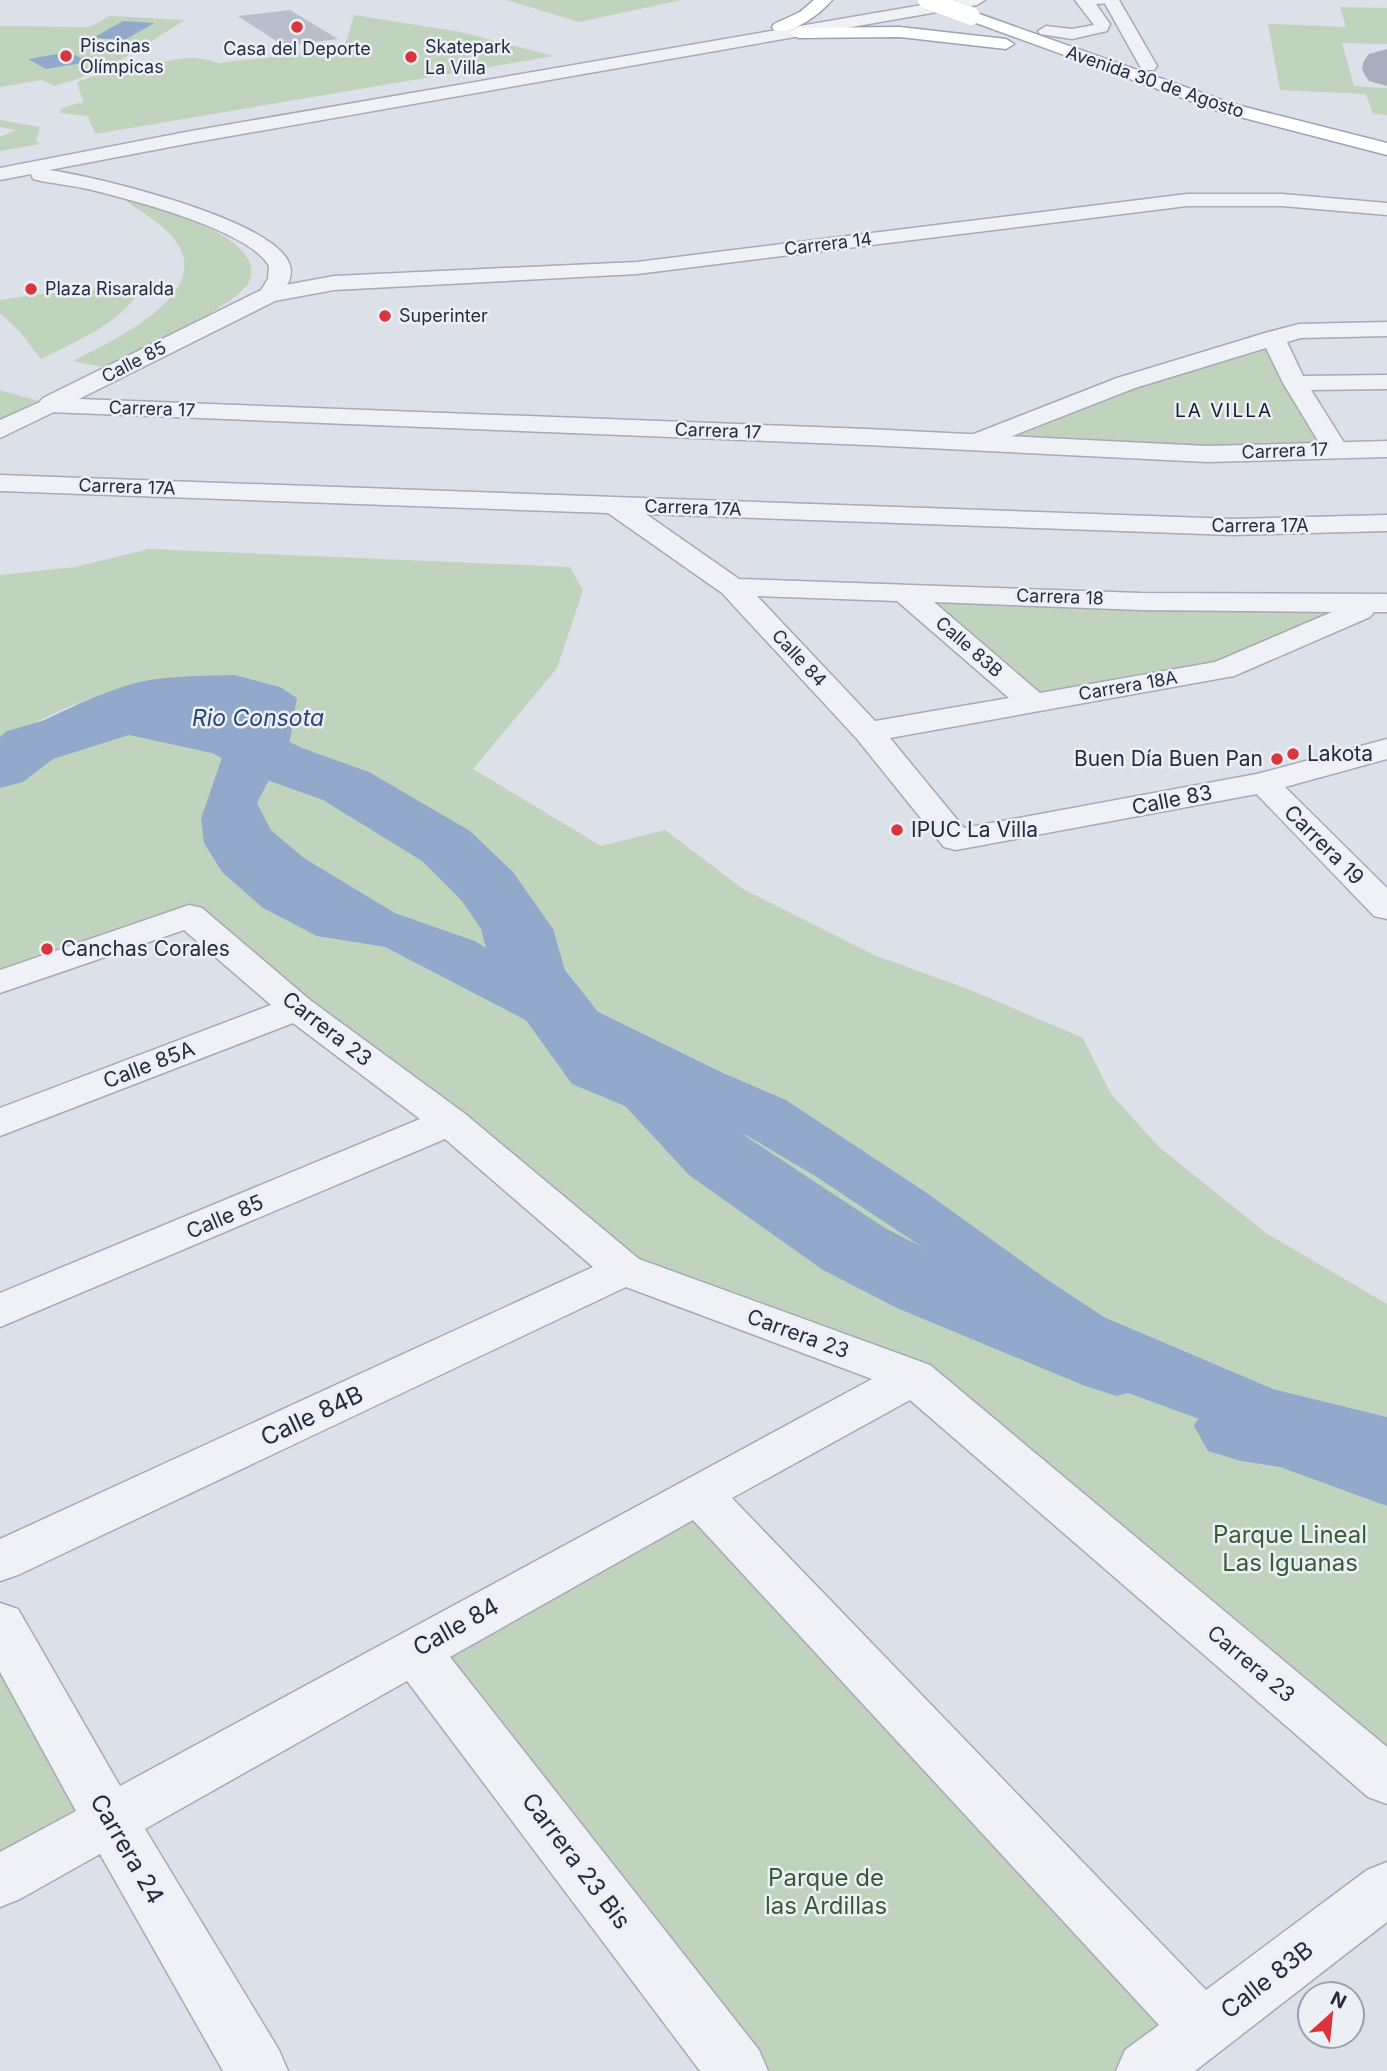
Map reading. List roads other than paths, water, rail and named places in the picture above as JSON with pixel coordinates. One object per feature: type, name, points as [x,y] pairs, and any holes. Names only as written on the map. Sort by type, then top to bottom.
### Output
[{"type":"main road","points":[[780,27],[806,15],[824,0]]},
{"type":"main road","name":"Avenida 30 de Agosto","points":[[927,0],[974,8],[1124,72],[1227,108],[1387,149]]},
{"type":"main road","name":"Avenida 30 de Agosto","points":[[962,0],[1147,66],[1268,105],[1387,135]]},
{"type":"main road","points":[[798,33],[900,32],[976,39],[1051,53],[1124,72]]},
{"type":"street","points":[[1,170],[936,0]]},
{"type":"street","points":[[1085,1],[1105,0]]},
{"type":"street","points":[[1111,0],[1147,66]]},
{"type":"street","points":[[1046,31],[1072,34],[1101,28],[1102,24],[1085,1]]},
{"type":"street","points":[[1,170],[798,33],[974,8]]},
{"type":"street","points":[[168,205],[122,182],[120,176],[132,164],[191,137]]},
{"type":"street","points":[[1,170],[70,177],[168,205],[250,236],[272,251],[281,272],[269,295]]},
{"type":"street","name":"Carrera 14","points":[[269,295],[334,282],[637,268],[1188,200],[1282,200],[1387,209]]},
{"type":"street","name":"Calle 85","points":[[0,430],[269,295]]},
{"type":"street","points":[[975,442],[1126,383],[1273,338],[1299,331],[1387,329]]},
{"type":"street","points":[[1273,338],[1295,383],[1335,449]]},
{"type":"street","points":[[1295,383],[1387,382]]},
{"type":"street","name":"Carrera 17","points":[[49,405],[975,442],[1207,454],[1387,449]]},
{"type":"street","name":"Carrera 17A","points":[[0,483],[1233,527],[1387,523]]},
{"type":"street","name":"Calle 84","points":[[615,505],[732,587],[867,732],[956,841]]},
{"type":"street","name":"Carrera 18","points":[[732,587],[1263,605],[1383,603]]},
{"type":"street","name":"Calle 83B","points":[[903,591],[1034,703]]},
{"type":"street","name":"Carrera 18A","points":[[867,732],[1223,670],[1383,603]]},
{"type":"street","name":"Calle 83","points":[[956,841],[1262,783],[1387,750]]},
{"type":"street","name":"Carrera 19","points":[[1262,783],[1387,908]]},
{"type":"street","name":"Carrera 23","points":[[0,982],[189,916],[297,1008],[450,1122],[624,1270],[914,1377],[1387,1780]]},
{"type":"street","name":"Calle 85A","points":[[0,1123],[297,1008]]},
{"type":"street","name":"Calle 85","points":[[0,1311],[450,1122]]},
{"type":"street","name":"Calle 84B","points":[[0,1561],[624,1270]]},
{"type":"street","name":"Calle 84","points":[[0,1881],[414,1650],[914,1377]]},
{"type":"street","points":[[698,1494],[1203,2029]]},
{"type":"street","name":"Carrera 24","points":[[0,1624],[110,1820],[257,2071]]},
{"type":"street","name":"Carrera 23 Bis","points":[[414,1650],[737,2071]]},
{"type":"street","name":"Calle 83B","points":[[1147,2071],[1387,1888]]},
{"type":"water","points":[[123,21],[154,23],[125,40],[93,38]]},
{"type":"water","points":[[70,52],[88,62],[46,69],[28,59]]},
{"type":"water","name":"Rio Consota","points":[[235,675],[280,687],[297,698],[290,740],[257,803],[271,830],[304,858],[395,913],[475,941],[570,998],[721,1072],[786,1100],[927,1193],[1104,1317],[1273,1389],[1387,1417],[1387,1463],[1202,1420],[1101,1383],[949,1265],[815,1176],[744,1134],[385,947],[317,936],[263,908],[222,872],[204,843],[201,819],[229,737],[205,721],[190,715],[160,712],[112,719],[87,728],[24,771],[0,779],[0,740],[79,704],[128,685],[154,679]]},
{"type":"waterway","points":[[0,768],[30,745],[129,715],[169,727],[229,737],[279,762],[346,786],[446,846],[488,887],[517,929],[529,973],[600,1067],[653,1089],[718,1156],[854,1249],[928,1287],[1117,1363]]},
{"type":"waterway","points":[[1241,1426],[1292,1434],[1387,1470]]},
{"type":"place","name":"Casa del Deporte","points":[[297,27]]},
{"type":"place","name":"Piscinas Olímpicas","points":[[66,56]]},
{"type":"place","name":"Skatepark La Villa","points":[[411,57]]},
{"type":"place","name":"Plaza Risaralda","points":[[31,289]]},
{"type":"place","name":"Superinter","points":[[385,316]]},
{"type":"place","name":"Lakota","points":[[1293,754]]},
{"type":"place","name":"Buen Día Buen Pan","points":[[1277,759]]},
{"type":"place","name":"IPUC La Villa","points":[[897,830]]},
{"type":"place","name":"Canchas Corales","points":[[47,949]]},
{"type":"district","name":"LA VILLA","points":[[1224,410]]},
{"type":"park label","name":"Parque Lineal Las Iguanas","points":[[1290,1549]]},
{"type":"park label","name":"Parque de las Ardillas","points":[[826,1892]]}]
